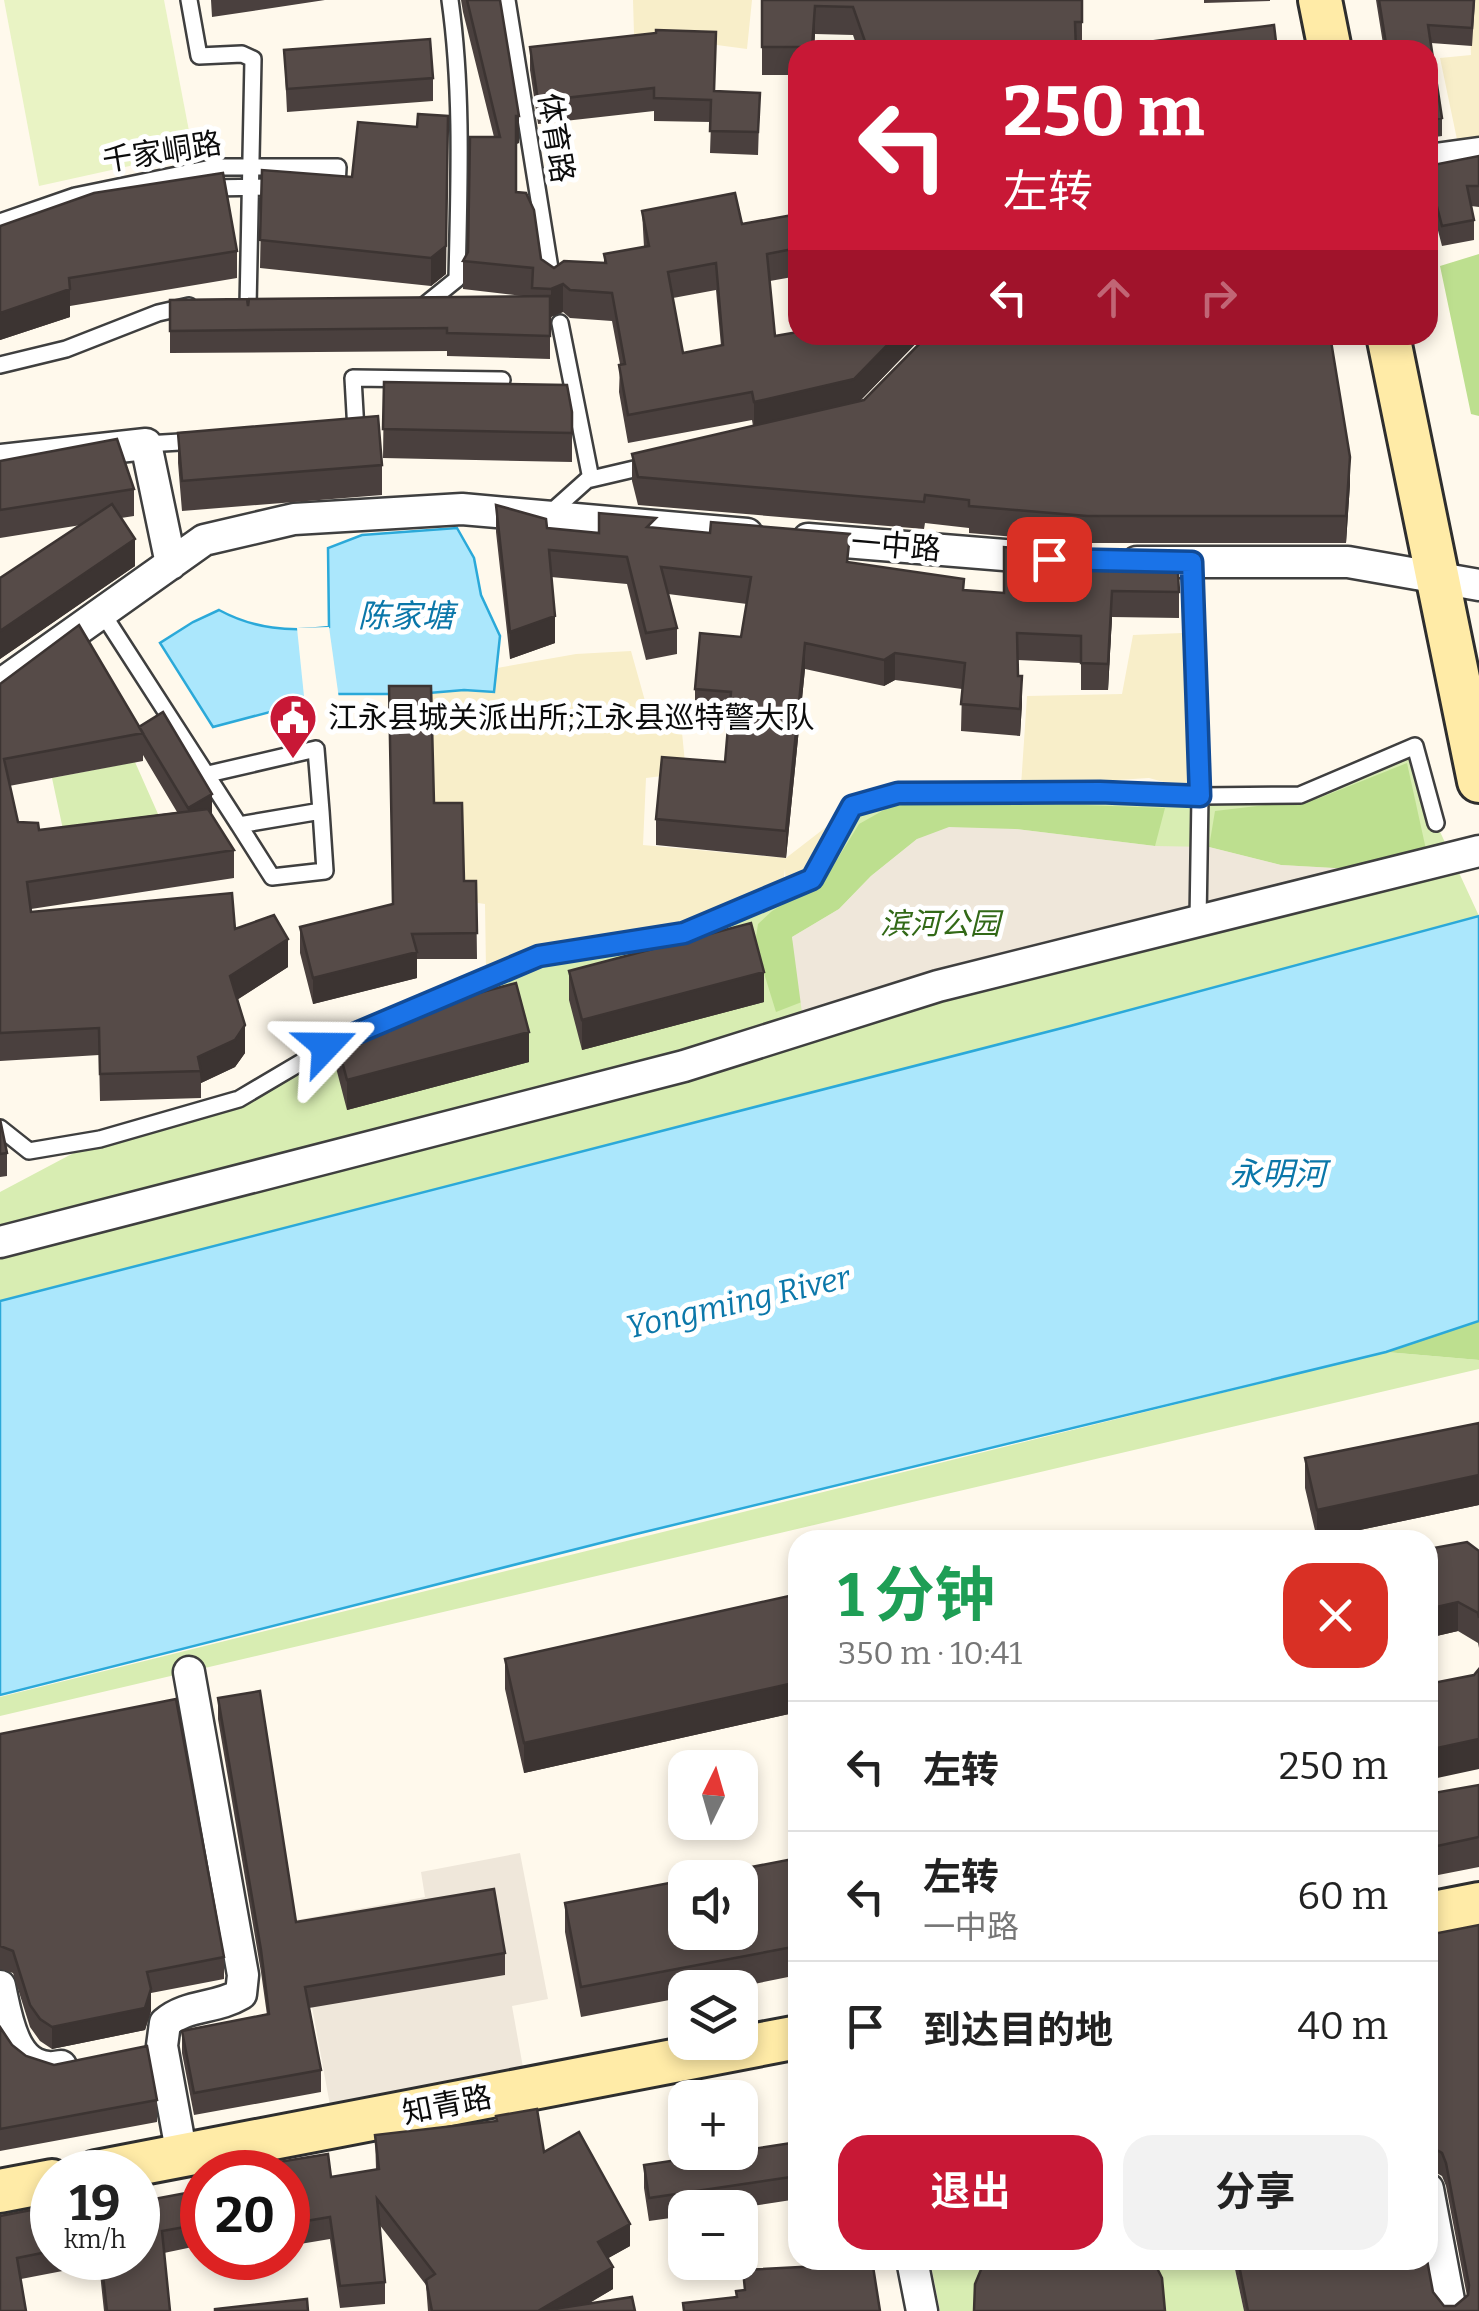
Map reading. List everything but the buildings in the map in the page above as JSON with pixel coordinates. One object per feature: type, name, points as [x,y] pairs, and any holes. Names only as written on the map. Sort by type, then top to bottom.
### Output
[{"type":"main road","points":[[1320,0],[1328,40]]},
{"type":"main road","points":[[1390,345],[1479,779]]},
{"type":"main road","points":[[1438,1912],[1479,1904]]},
{"type":"main road","name":"知青路","points":[[213,2150],[788,2040]]},
{"type":"main road","points":[[0,2191],[30,2185]]},
{"type":"street","points":[[1438,159],[1479,153]]},
{"type":"street","points":[[0,460],[146,444],[171,564]]},
{"type":"street","name":"一中路","points":[[0,684],[204,540],[294,519],[462,510],[1066,560]]},
{"type":"street","points":[[1104,562],[1348,562],[1479,585]]},
{"type":"street","points":[[706,1060],[888,1000],[1479,851]]},
{"type":"street","points":[[0,1242],[1479,866]]},
{"type":"street","points":[[181,2150],[162,2046],[165,2023],[178,2012],[228,2002],[240,1994],[243,1975],[189,1672]]},
{"type":"street","points":[[0,1986],[10,2032],[18,2048],[36,2064],[50,2068],[87,2061]]},
{"type":"street","points":[[124,2053],[162,2046]]},
{"type":"street","points":[[1438,2242],[1451,2311]]},
{"type":"street","points":[[914,2270],[922,2311]]},
{"type":"lane","points":[[188,0],[199,56],[242,54],[253,59],[252,186],[240,307],[267,307]]},
{"type":"lane","points":[[400,309],[419,310],[457,279],[460,178],[456,42],[450,0]]},
{"type":"lane","name":"体育路","points":[[507,0],[552,285]]},
{"type":"lane","name":"千家峒路","points":[[0,222],[75,196],[216,167],[338,166],[320,187],[218,186],[181,192]]},
{"type":"lane","name":"千家峒路","points":[[90,210],[163,196]]},
{"type":"lane","points":[[0,365],[66,348],[172,308],[201,306]]},
{"type":"lane","points":[[560,323],[592,479]]},
{"type":"lane","points":[[337,432],[356,431],[353,378],[502,380]]},
{"type":"lane","points":[[146,444],[222,439]]},
{"type":"lane","points":[[546,517],[592,479],[660,463]]},
{"type":"lane","points":[[1192,562],[1200,796],[1198,921]]},
{"type":"lane","points":[[103,614],[204,774],[272,878],[325,871],[316,749],[204,774]]},
{"type":"lane","points":[[381,1023],[539,956],[684,933],[812,879],[852,806],[898,793],[1300,796],[1416,746],[1436,824]]},
{"type":"lane","points":[[239,826],[321,812]]},
{"type":"lane","points":[[0,1128],[28,1151],[100,1140],[239,1098],[326,1046],[363,1031]]},
{"type":"shaded area","points":[[633,0],[752,0],[747,49],[634,34]]},
{"type":"shaded area","points":[[1469,0],[1479,0],[1479,144],[1459,149],[1440,58],[1471,55]]},
{"type":"shaded area","points":[[1182,633],[1189,789],[1149,778],[1021,786],[1027,696],[1122,694],[1133,635]]},
{"type":"shaded area","points":[[631,651],[647,708],[680,712],[686,773],[646,778],[643,845],[786,858],[852,807],[811,879],[786,892],[785,869],[782,894],[684,933],[486,970],[485,904],[464,901],[434,829],[429,693],[493,692],[497,668],[576,654]]},
{"type":"shaded area","points":[[949,827],[1015,829],[1155,846],[1209,847],[1281,865],[1369,870],[804,1028],[792,937],[839,909],[871,876],[917,839]]},
{"type":"shaded area","points":[[520,1853],[548,1999],[512,2006],[527,2090],[334,2127],[296,1920],[425,1897],[421,1872]]},
{"type":"green space","points":[[4,0],[164,0],[193,152],[39,186]]},
{"type":"green space","points":[[1479,254],[1479,416],[1471,414],[1440,266]]},
{"type":"green space","name":"滨河公园","points":[[1415,746],[1436,823],[1479,916],[1070,1026],[0,1301],[0,1192],[100,1139],[239,1099],[327,1047],[539,955],[684,933],[811,879],[852,807],[898,793],[1300,795]]},
{"type":"green space","points":[[135,762],[170,841],[68,853],[52,778]]},
{"type":"green space","points":[[1407,763],[1427,854],[1369,870],[1281,865],[1209,847],[1215,811],[1317,799]]},
{"type":"green space","points":[[919,799],[1165,808],[1155,846],[1015,829],[917,839],[871,876],[839,909],[792,937],[807,1000],[776,1012],[755,944],[758,924],[800,894],[838,858],[859,824],[891,806]]},
{"type":"green space","points":[[1479,1321],[1479,1360],[1386,1352]]},
{"type":"green space","points":[[1386,1352],[1479,1360],[1479,1369],[0,1716],[0,1697]]},
{"type":"green space","points":[[932,2270],[991,2270],[975,2311],[940,2311]]},
{"type":"green space","points":[[1141,2270],[1235,2270],[1244,2311],[1163,2311]]},
{"type":"water","name":"陈家塘","points":[[457,528],[474,558],[481,595],[500,636],[494,692],[338,694],[213,727],[160,643],[219,610],[272,628],[329,627],[328,548],[362,535]]},
{"type":"water","name":"永明河","points":[[1479,916],[1479,1321],[1386,1352],[632,1535],[0,1695],[0,1301],[1070,1026]]},
{"type":"pier","points":[[329,627],[339,699],[305,706],[297,628]]},
{"type":"place","name":"江永县城关派出所;江永县巡特警大队","points":[[293,760]]},
{"type":"route","points":[[326,1046],[539,956],[684,933],[812,879],[852,806],[898,793],[1011,791],[1200,796],[1192,562],[1049,559]]},
{"type":"water label","name":"Yongming River","points":[[738,1302]]}]
